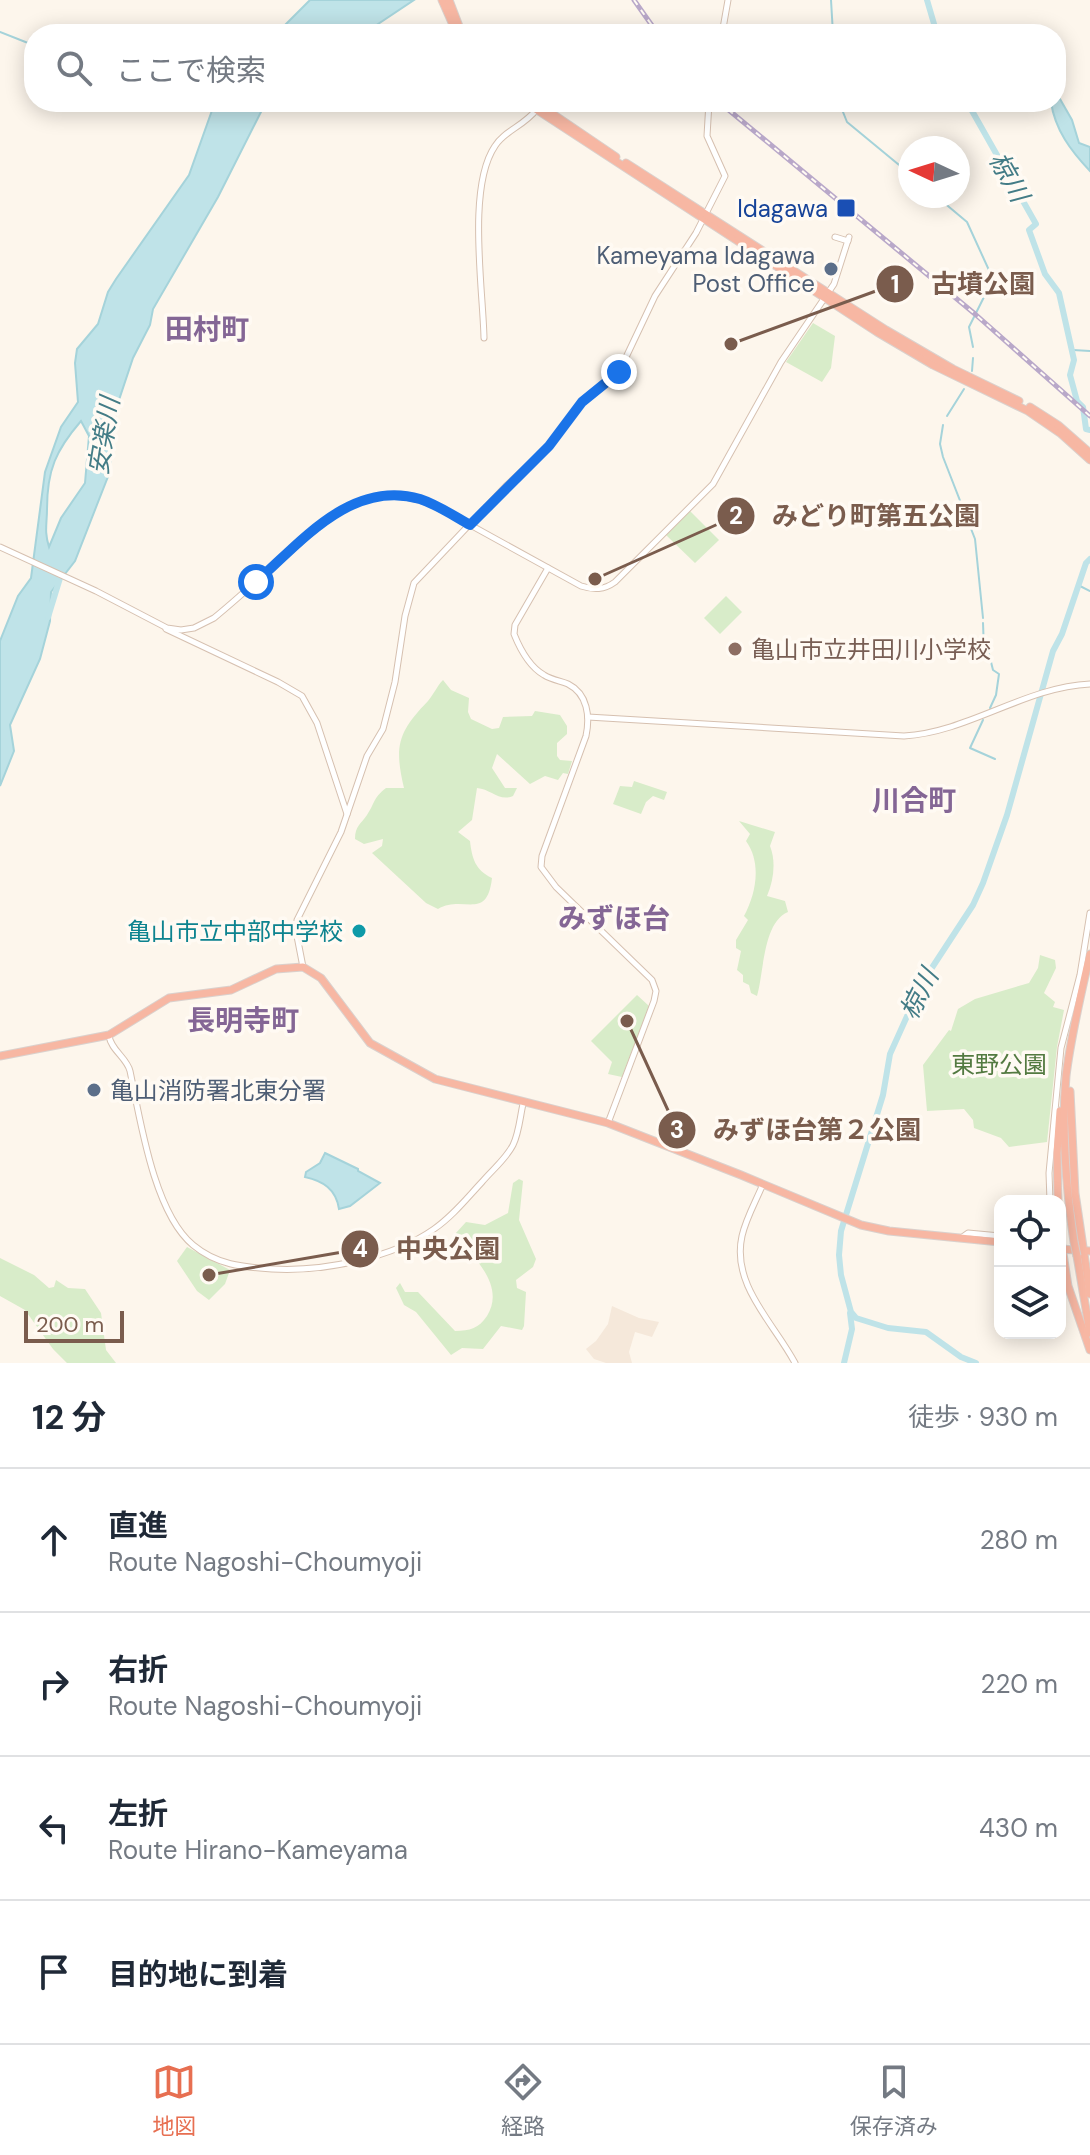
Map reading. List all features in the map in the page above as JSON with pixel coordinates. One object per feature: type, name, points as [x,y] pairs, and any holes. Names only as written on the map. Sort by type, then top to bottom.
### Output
[{"type":"highway","points":[[446,2],[455,24]]},
{"type":"highway","points":[[546,112],[826,296],[929,356],[1045,415],[1090,453]]},
{"type":"highway","points":[[1078,444],[1090,460]]},
{"type":"highway","points":[[1058,1195],[1058,1133],[1070,1049],[1090,954]]},
{"type":"highway","points":[[0,1056],[109,1035],[169,998],[231,990],[276,969],[303,967],[321,978],[361,1033],[382,1051],[435,1079],[523,1104],[608,1123],[875,1229],[994,1241]]},
{"type":"highway","points":[[1070,1049],[1072,1160],[1090,1333]]},
{"type":"highway","points":[[1066,1076],[1065,1158],[1074,1242],[1083,1253],[1090,1294]]},
{"type":"highway","points":[[1065,1267],[1072,1299],[1090,1350]]},
{"type":"street","points":[[724,24],[728,0]]},
{"type":"street","points":[[484,338],[479,209],[482,182],[494,146],[524,124],[533,112]]},
{"type":"street","points":[[303,967],[297,920],[347,815],[363,765],[383,729],[414,583],[549,446],[582,402],[619,372],[655,296],[705,217],[725,176],[707,136],[708,112]]},
{"type":"street","points":[[149,619],[167,628],[181,630],[210,621],[334,514],[368,498],[395,495],[434,505],[581,586],[594,589],[612,585],[713,484],[781,362],[834,284],[849,239],[835,237]]},
{"type":"street","points":[[0,547],[96,591],[302,696],[317,723],[347,815]]},
{"type":"street","points":[[548,568],[515,625],[514,634],[536,669],[569,684],[578,692],[585,703],[588,717],[586,736],[540,864],[544,874],[652,980],[656,988],[654,1001],[608,1123]]},
{"type":"street","points":[[588,717],[904,736],[935,731],[1054,690],[1090,684]]},
{"type":"street","points":[[1050,1195],[1050,1159],[1061,1048],[1080,975],[1090,913]]},
{"type":"street","points":[[109,1035],[111,1043],[129,1068],[139,1122],[172,1220],[200,1251],[233,1266],[288,1270],[323,1268],[368,1256],[422,1236],[454,1212],[507,1155],[514,1144],[523,1104]]},
{"type":"street","points":[[763,1184],[742,1235],[742,1271],[751,1294],[795,1363]]},
{"type":"street","points":[[961,1238],[968,1233],[994,1235]]},
{"type":"shaded area","points":[[612,1306],[639,1318],[659,1322],[652,1337],[635,1332],[629,1352],[632,1363],[606,1363],[594,1359],[586,1349],[608,1324]]},
{"type":"green space","points":[[813,323],[835,336],[831,368],[822,382],[786,362]]},
{"type":"green space","points":[[689,510],[719,540],[695,563],[666,535]]},
{"type":"green space","points":[[726,596],[742,612],[720,634],[704,618]]},
{"type":"green space","points":[[443,680],[451,690],[469,698],[471,719],[492,729],[499,728],[503,717],[532,716],[535,711],[560,715],[567,726],[567,734],[557,743],[557,756],[560,760],[572,761],[568,774],[563,773],[558,780],[545,776],[530,784],[497,754],[492,768],[505,788],[517,788],[513,796],[503,797],[477,788],[472,820],[458,832],[470,841],[478,867],[492,878],[489,891],[479,903],[447,905],[438,909],[426,903],[372,853],[382,846],[383,839],[364,844],[355,839],[355,835],[386,788],[404,788],[399,761],[401,740],[410,722]]},
{"type":"green space","points":[[634,781],[667,792],[664,800],[653,796],[646,802],[641,814],[613,804],[620,786],[632,787]]},
{"type":"green space","points":[[739,821],[775,832],[770,846],[773,871],[767,896],[785,901],[788,912],[780,917],[769,937],[757,996],[751,993],[749,985],[743,982],[743,975],[737,970],[741,951],[736,948],[736,940],[748,920],[744,916],[756,878],[754,859],[746,841],[750,834]]},
{"type":"green space","name":"東野公園","points":[[1040,955],[1055,960],[1056,968],[1044,993],[1055,1002],[1053,1007],[1064,1010],[1047,1142],[1009,1147],[1001,1138],[974,1128],[973,1120],[964,1109],[927,1111],[923,1065],[951,1031],[958,1009],[975,999],[1029,983],[1038,968]]},
{"type":"green space","points":[[637,995],[649,1006],[622,1077],[608,1074],[612,1062],[591,1041]]},
{"type":"green space","points":[[519,1179],[523,1181],[519,1220],[536,1259],[533,1267],[516,1280],[517,1288],[526,1292],[524,1326],[522,1330],[501,1326],[483,1349],[462,1348],[451,1355],[416,1312],[404,1305],[396,1288],[400,1283],[405,1292],[418,1292],[455,1331],[470,1329],[481,1323],[492,1305],[490,1282],[455,1234],[466,1222],[485,1225],[508,1213],[513,1183]]},
{"type":"green space","points":[[187,1247],[230,1270],[225,1284],[209,1300],[197,1291],[177,1261]]},
{"type":"green space","points":[[0,1258],[34,1275],[49,1288],[54,1287],[56,1280],[68,1288],[85,1289],[101,1313],[106,1350],[116,1363],[67,1363],[25,1310],[0,1296]]},
{"type":"water","points":[[310,0],[414,0],[378,24],[286,24]]},
{"type":"water","points":[[1066,110],[1079,143],[1090,147],[1090,171],[1070,148],[1054,112],[1066,112]]},
{"type":"water","points":[[211,112],[261,112],[218,197],[153,309],[150,325],[133,358],[116,409],[109,474],[75,561],[51,592],[50,621],[40,659],[10,725],[14,751],[0,786],[0,641],[18,596],[31,578],[45,472],[61,427],[78,402],[77,349],[98,324],[108,292],[189,175]],"holes":[[[81,421],[89,436],[85,483],[61,518],[49,547],[46,532],[51,472],[65,442]]]},
{"type":"water","points":[[325,1153],[380,1183],[350,1206],[339,1209],[328,1187],[305,1177],[306,1172],[320,1163]]},
{"type":"waterway","points":[[831,0],[832,24]]},
{"type":"waterway","name":"椋川","points":[[927,0],[934,24]]},
{"type":"waterway","points":[[0,32],[24,41]]},
{"type":"waterway","points":[[843,112],[847,122],[898,164]]},
{"type":"waterway","name":"椋川","points":[[973,112],[1036,224],[1029,230],[1045,274],[1059,293],[1074,360],[1070,375],[1077,401],[1083,407],[1086,429],[1090,430]]},
{"type":"waterway","points":[[950,208],[967,222],[993,279],[969,327],[973,347]]},
{"type":"waterway","points":[[1073,350],[1090,351]]},
{"type":"waterway","points":[[972,371],[973,358]]},
{"type":"waterway","points":[[947,416],[964,389]]},
{"type":"waterway","points":[[943,425],[940,444],[943,457],[975,539],[983,618]]},
{"type":"waterway","name":"椋川","points":[[976,1363],[961,1357],[926,1332],[888,1328],[856,1318],[851,1312],[841,1275],[841,1231],[883,1095],[890,1054],[922,983],[973,905],[983,883],[1007,815],[1053,651],[1090,559]]},
{"type":"waterway","name":"安楽川","points":[[48,617],[60,578]]},
{"type":"waterway","points":[[1078,585],[1090,591]]},
{"type":"waterway","points":[[983,623],[984,650],[988,650],[993,670],[999,674],[996,695],[990,708]]},
{"type":"waterway","points":[[983,720],[970,748],[995,759]]},
{"type":"waterway","points":[[844,1363],[852,1329],[850,1313]]},
{"type":"railway","points":[[634,0],[651,24]]},
{"type":"railway","points":[[731,112],[975,314],[1090,416]]},
{"type":"place","name":"Idagawa","points":[[846,208]]},
{"type":"place","name":"Kameyama Idagawa Post Office","points":[[831,269]]},
{"type":"place","name":"古墳公園","points":[[731,344]]},
{"type":"place","name":"みどり町第五公園","points":[[595,579]]},
{"type":"place","name":"亀山市立井田川小学校","points":[[735,649]]},
{"type":"place","name":"亀山市立中部中学校","points":[[359,931]]},
{"type":"place","name":"みずほ台第２公園","points":[[627,1021]]},
{"type":"place","name":"亀山消防署北東分署","points":[[94,1090]]},
{"type":"place","name":"中央公園","points":[[209,1275]]},
{"type":"district","name":"田村町","points":[[207,329]]},
{"type":"district","name":"川合町","points":[[914,800]]},
{"type":"district","name":"みずほ台","points":[[614,918]]},
{"type":"district","name":"長明寺町","points":[[243,1020]]},
{"type":"route","points":[[256,582],[334,514],[368,498],[395,495],[416,498],[470,525],[549,446],[582,402],[619,372]]}]
